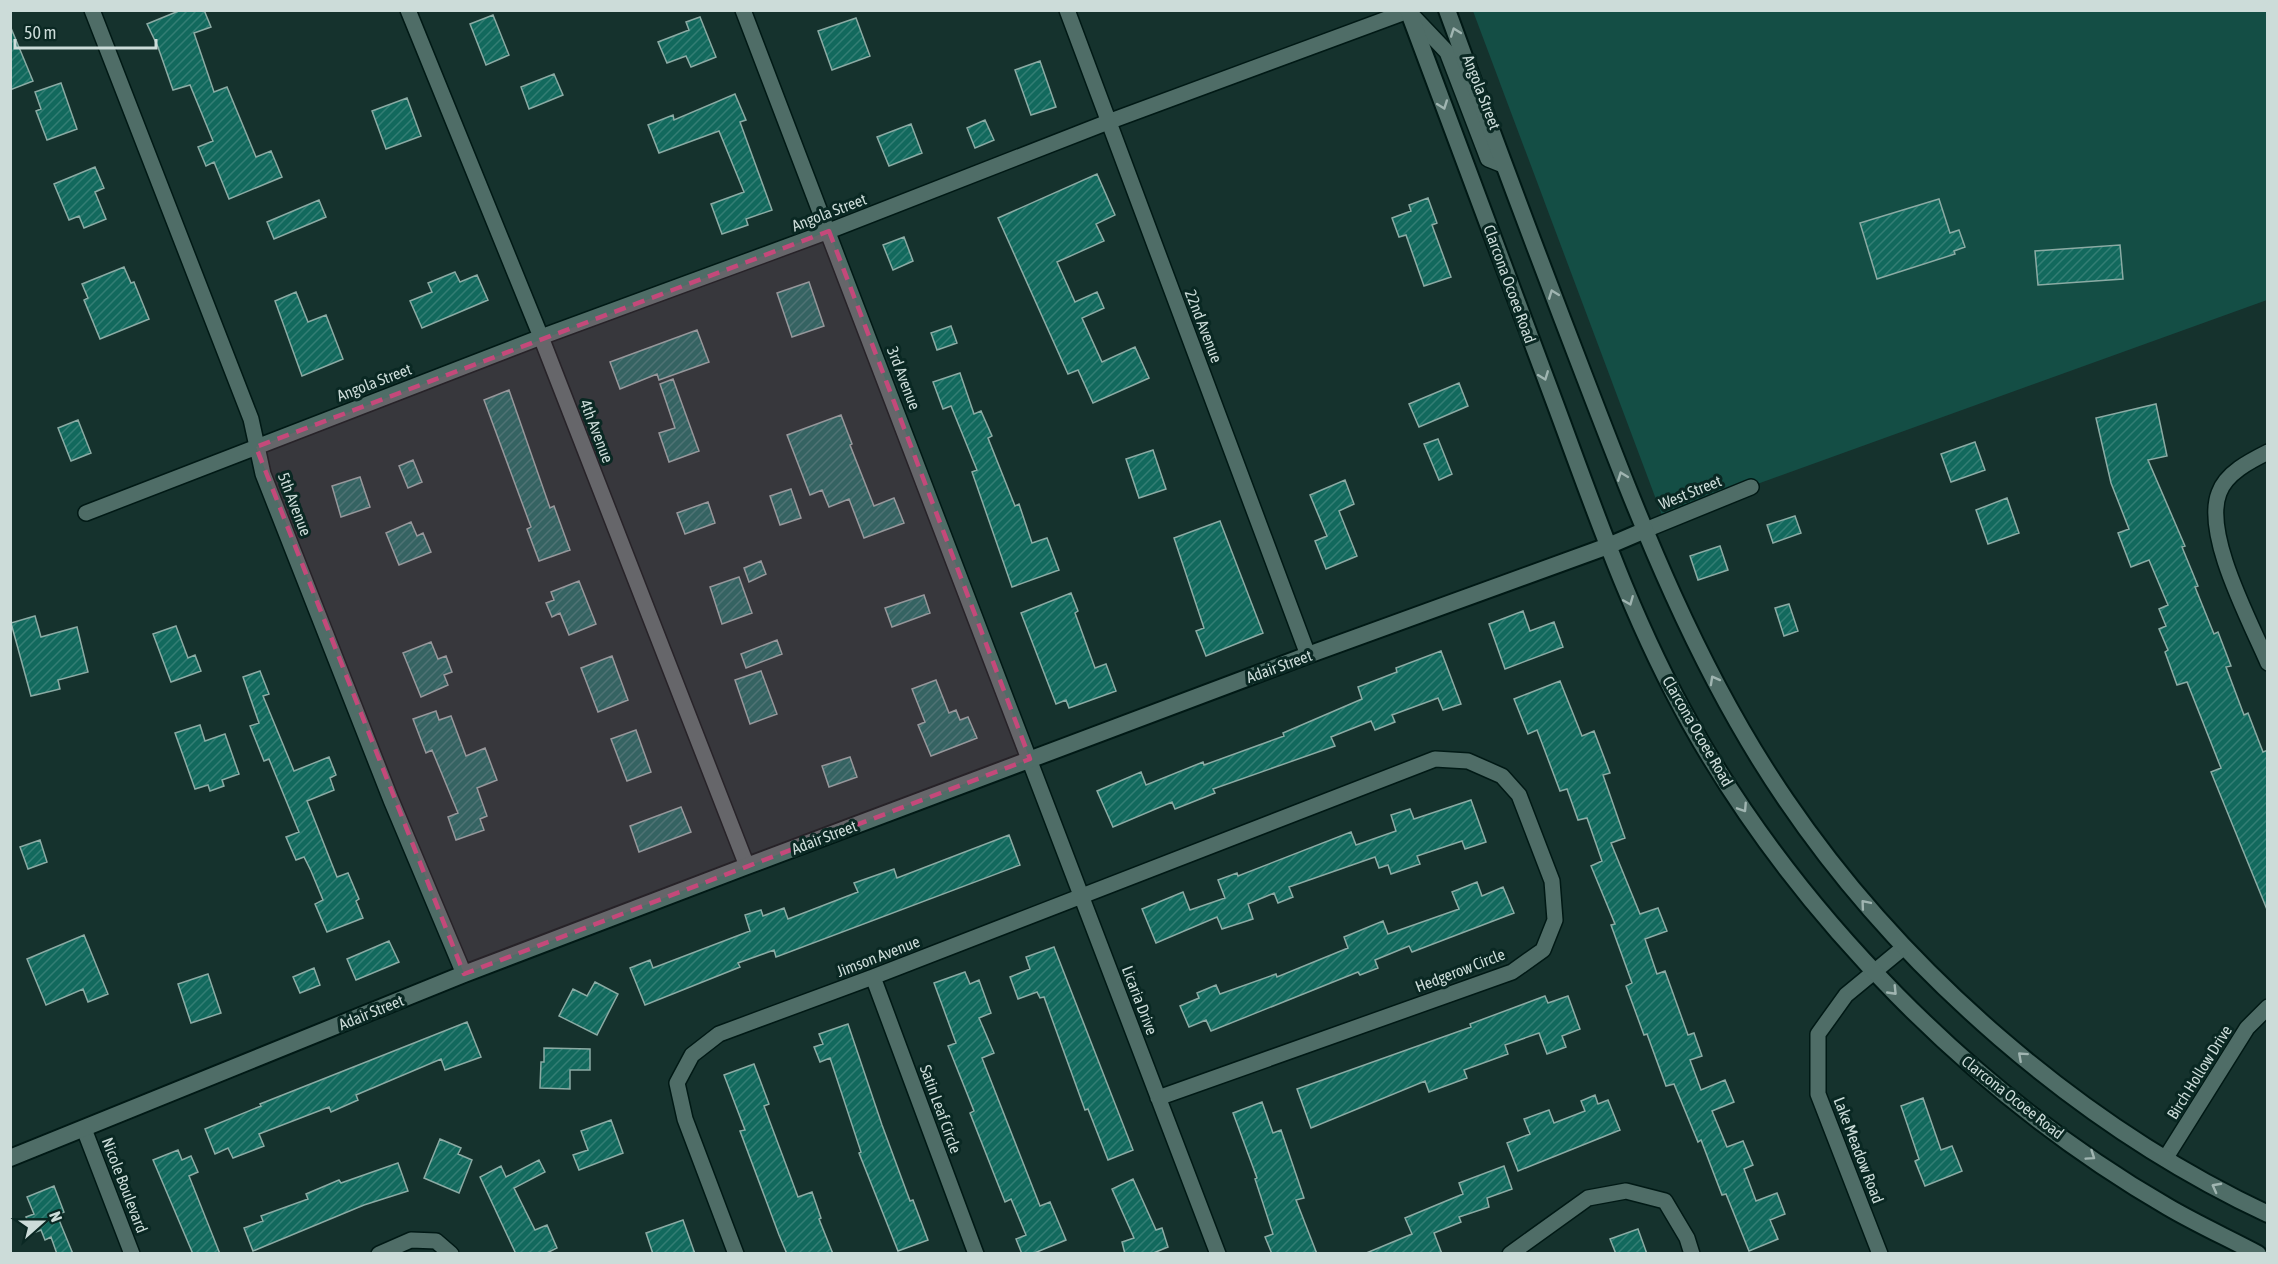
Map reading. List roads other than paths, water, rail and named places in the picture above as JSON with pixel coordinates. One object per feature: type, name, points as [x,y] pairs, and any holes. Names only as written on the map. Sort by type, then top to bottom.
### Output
[{"type":"street","name":"5th Avenue","points":[[92,10],[251,419],[263,474],[391,800],[464,974]]},
{"type":"street","name":"4th Avenue","points":[[408,10],[541,338],[747,866]]},
{"type":"street","name":"3rd Avenue","points":[[742,10],[829,231],[1030,759]]},
{"type":"street","name":"22nd Avenue","points":[[1067,10],[1308,655]]},
{"type":"street","name":"Angola Street","points":[[86,513],[541,338],[829,231],[1108,122],[1408,10],[1448,52],[1488,159],[1503,165]]},
{"type":"street","name":"Clarcona Ocoee Road","points":[[1408,10],[1608,546],[1642,629],[1690,723],[1746,814],[1815,904],[1875,972],[1934,1033],[2059,1134],[2167,1206],[2259,1254]]},
{"type":"street","points":[[1447,10],[1503,165],[1643,531],[1695,646],[1785,800],[1844,879],[1903,948],[2042,1074],[2165,1159],[2268,1214]]},
{"type":"street","points":[[2268,452],[2240,467],[2219,491],[2214,520],[2222,552],[2268,663]]},
{"type":"street","name":"West Street","points":[[1643,531],[1751,488]]},
{"type":"street","name":"Adair Street","points":[[10,1158],[464,974],[1030,759],[1608,546],[1643,531]]},
{"type":"street","name":"Licaria Drive","points":[[1030,759],[1218,1254]]},
{"type":"street","name":"Hedgerow Circle","points":[[1080,895],[1435,759],[1468,761],[1502,776],[1519,795],[1536,838],[1552,881],[1555,920],[1543,950],[1512,972],[1158,1098]]},
{"type":"street","name":"Jimson Avenue","points":[[736,1254],[685,1119],[677,1083],[692,1055],[719,1034],[873,977],[1080,895]]},
{"type":"street","name":"Lake Meadow Road","points":[[1880,1254],[1818,1094],[1818,1034],[1845,995],[1903,948]]},
{"type":"street","name":"Satin Leaf Circle","points":[[873,977],[976,1254]]},
{"type":"street","name":"Birch Hollow Drive","points":[[2165,1159],[2247,1028],[2268,1007]]},
{"type":"street","name":"Nicole Boulevard","points":[[84,1128],[132,1254]]},
{"type":"street","points":[[1510,1254],[1588,1198],[1626,1191],[1665,1201],[1687,1238],[1692,1254]]},
{"type":"street","points":[[379,1254],[411,1240],[436,1241],[451,1254]]}]
